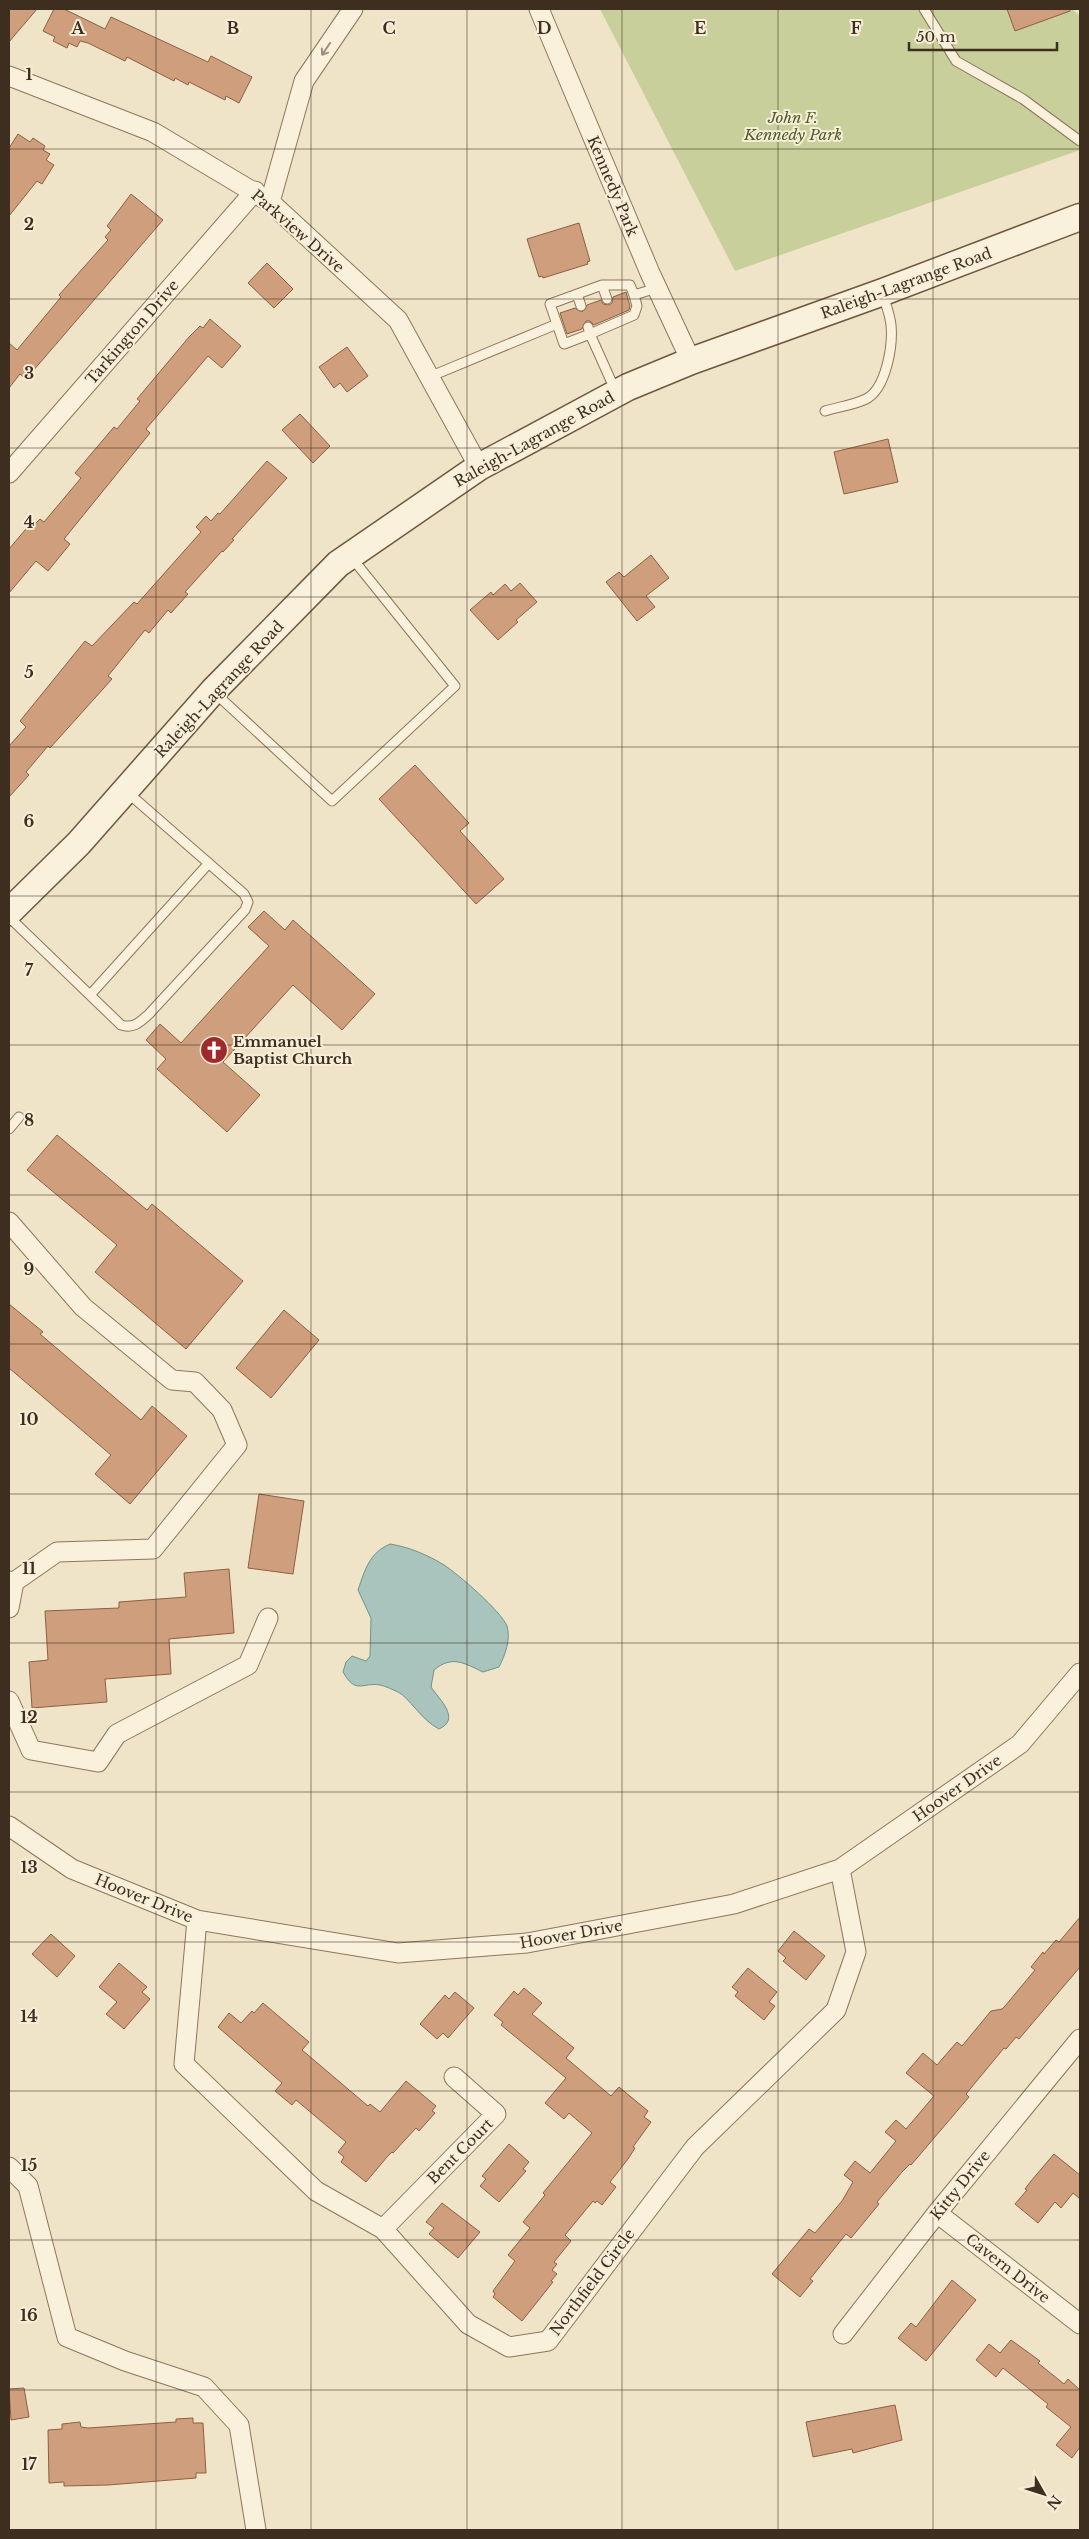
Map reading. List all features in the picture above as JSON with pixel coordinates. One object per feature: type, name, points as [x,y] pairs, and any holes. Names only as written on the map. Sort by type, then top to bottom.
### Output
[{"type":"main road","name":"Raleigh-Lagrange Road","points":[[9,912],[79,843],[213,692],[338,564],[479,467],[616,393],[691,361],[883,292],[1080,217]]},
{"type":"street","name":"Tarkington Drive","points":[[9,473],[262,197],[304,81],[353,9]]},
{"type":"street","name":"Kennedy Park","points":[[540,9],[657,288],[691,361]]},
{"type":"street","name":"Parkview Drive","points":[[9,76],[153,132],[262,197],[398,320],[479,467]]},
{"type":"street","points":[[9,1222],[83,1307],[172,1380],[195,1382],[222,1410],[237,1445],[153,1549],[57,1552],[12,1581],[9,1608]]},
{"type":"street","points":[[9,1701],[30,1750],[98,1762],[117,1734],[248,1665],[268,1618]]},
{"type":"street","name":"Hoover Drive","points":[[9,1826],[72,1869],[196,1920],[398,1953],[527,1943],[734,1904],[840,1869],[1020,1744],[1080,1673]]},
{"type":"street","name":"Northfield Circle","points":[[196,1920],[184,2064],[316,2191],[383,2229],[468,2324],[509,2348],[548,2341],[695,2147],[836,2010],[856,1952],[840,1869]]},
{"type":"street","name":"Kitty Drive","points":[[842,2334],[937,2213],[1080,2040]]},
{"type":"street","name":"Bent Court","points":[[383,2229],[496,2114],[454,2077]]},
{"type":"street","points":[[9,2167],[28,2186],[67,2337],[125,2361],[204,2387],[238,2425],[256,2530]]},
{"type":"street","name":"Cavern Drive","points":[[937,2213],[1080,2324]]},
{"type":"lane","points":[[924,9],[956,61],[1023,99],[1080,141]]},
{"type":"lane","points":[[602,285],[607,299]]},
{"type":"lane","points":[[602,285],[630,285],[637,312],[634,315],[589,331],[564,344],[550,304],[602,285]]},
{"type":"lane","points":[[634,295],[657,288]]},
{"type":"lane","points":[[825,411],[866,399],[876,391],[887,366],[891,342],[891,324],[883,292]]},
{"type":"lane","points":[[577,294],[581,306]]},
{"type":"lane","points":[[429,377],[557,324]]},
{"type":"lane","points":[[589,331],[616,393]]},
{"type":"lane","points":[[213,692],[332,801],[455,686],[350,555]]},
{"type":"lane","points":[[9,917],[121,1025],[129,1028],[138,1024],[245,910],[248,902],[244,894],[125,790]]},
{"type":"lane","points":[[90,996],[209,863]]},
{"type":"lane","points":[[9,1129],[19,1117]]},
{"type":"green space","name":"John F. Kennedy Park","points":[[600,9],[1072,9],[1080,16],[1080,150],[735,271]]},
{"type":"water","points":[[390,1544],[418,1552],[444,1565],[469,1584],[488,1602],[507,1626],[508,1642],[499,1667],[483,1672],[464,1663],[452,1662],[440,1665],[434,1670],[431,1687],[447,1709],[449,1715],[445,1725],[439,1729],[398,1692],[380,1685],[356,1685],[343,1672],[346,1662],[352,1656],[366,1661],[370,1656],[371,1618],[358,1590],[372,1557]]},
{"type":"building","points":[[9,9],[37,9],[9,42]]},
{"type":"building","points":[[54,9],[64,9],[105,29],[111,17],[208,62],[211,56],[252,77],[239,103],[226,96],[225,100],[189,82],[188,85],[175,78],[174,81],[127,57],[125,61],[88,43],[80,41],[77,47],[69,43],[67,48],[53,41],[55,37],[43,31]]},
{"type":"building","points":[[1007,9],[1070,9],[1070,11],[1015,31]]},
{"type":"building","points":[[18,134],[30,142],[33,138],[45,146],[43,150],[50,154],[46,160],[54,165],[42,184],[37,181],[9,216],[9,148]]},
{"type":"building","points":[[131,194],[163,220],[26,379],[20,374],[9,388],[9,343],[17,350],[61,297],[59,295],[108,240],[105,237],[111,230],[107,226]]},
{"type":"building","points":[[579,223],[590,261],[587,262],[588,264],[543,278],[542,276],[539,277],[527,239]]},
{"type":"building","points":[[267,263],[293,289],[274,308],[248,283]]},
{"type":"building","points":[[626,292],[630,306],[629,310],[594,325],[590,321],[586,321],[582,329],[567,334],[560,313],[575,308],[582,312],[587,305],[601,300],[603,304],[609,305],[612,303],[613,297]]},
{"type":"building","points":[[210,319],[241,346],[222,368],[208,356],[146,429],[150,433],[64,539],[70,544],[48,571],[36,561],[9,593],[9,549],[31,523],[34,525],[40,519],[44,522],[81,478],[75,473],[114,427],[117,429],[140,401],[137,399],[189,337],[200,326],[203,328]]},
{"type":"building","points":[[347,347],[368,376],[347,392],[340,383],[334,388],[319,367]]},
{"type":"building","points":[[300,414],[330,446],[313,463],[282,430]]},
{"type":"building","points":[[888,439],[898,482],[844,494],[834,452]]},
{"type":"building","points":[[267,461],[287,478],[232,539],[234,540],[185,592],[188,594],[171,613],[168,610],[149,633],[145,630],[108,676],[112,679],[50,748],[48,746],[26,772],[29,775],[9,797],[9,746],[26,727],[20,721],[85,641],[92,646],[134,602],[137,604],[201,532],[196,527],[206,516],[211,521],[218,513],[220,514]]},
{"type":"building","points":[[651,555],[669,578],[646,596],[655,607],[637,621],[606,582],[619,572],[624,577]]},
{"type":"building","points":[[520,583],[537,602],[516,620],[518,622],[498,640],[470,610],[491,592],[493,595],[505,584],[511,591]]},
{"type":"building","points":[[415,765],[469,823],[460,831],[504,879],[476,904],[379,799]]},
{"type":"building","points":[[264,911],[285,930],[293,920],[375,994],[342,1030],[293,985],[223,1062],[260,1095],[227,1132],[157,1069],[166,1059],[146,1040],[160,1024],[181,1043],[269,946],[248,927]]},
{"type":"building","points":[[57,1135],[147,1210],[152,1204],[243,1281],[186,1349],[95,1272],[117,1245],[27,1170]]},
{"type":"building","points":[[9,1304],[43,1332],[40,1334],[141,1420],[152,1406],[187,1436],[130,1504],[95,1474],[111,1455],[9,1368]]},
{"type":"building","points":[[284,1310],[319,1340],[271,1398],[236,1368]]},
{"type":"building","points":[[259,1494],[304,1501],[293,1574],[248,1568]]},
{"type":"building","points":[[229,1569],[234,1633],[169,1639],[171,1674],[105,1679],[107,1702],[32,1708],[29,1662],[48,1660],[45,1611],[119,1608],[119,1602],[186,1597],[184,1573]]},
{"type":"building","points":[[1080,1917],[1080,1967],[1019,2039],[1016,2037],[1006,2049],[1004,2048],[966,2094],[969,2097],[911,2165],[902,2172],[851,2238],[846,2234],[810,2279],[813,2281],[800,2297],[772,2274],[809,2229],[815,2233],[842,2201],[853,2182],[844,2175],[855,2161],[870,2173],[896,2141],[885,2132],[896,2120],[906,2129],[934,2096],[906,2073],[923,2053],[937,2065],[957,2042],[962,2046],[991,2011],[1002,2009],[1005,2006],[1035,1970],[1031,1967],[1043,1952],[1044,1954],[1056,1940],[1059,1942]]},
{"type":"building","points":[[794,1931],[825,1956],[806,1980],[783,1961],[786,1958],[778,1951]]},
{"type":"building","points":[[51,1934],[75,1956],[57,1977],[32,1954]]},
{"type":"building","points":[[119,1963],[147,1987],[142,1992],[150,1999],[124,2029],[106,2014],[117,2002],[99,1987]]},
{"type":"building","points":[[748,1968],[777,1992],[769,2002],[775,2006],[764,2020],[735,1996],[738,1992],[732,1987]]},
{"type":"building","points":[[524,1988],[542,2003],[532,2014],[574,2048],[566,2058],[611,2096],[619,2087],[648,2111],[644,2117],[651,2122],[633,2147],[635,2148],[628,2159],[610,2182],[616,2187],[602,2205],[597,2201],[595,2203],[593,2201],[565,2235],[571,2241],[554,2262],[557,2264],[552,2270],[557,2274],[551,2281],[553,2282],[522,2321],[493,2297],[495,2294],[493,2291],[515,2261],[508,2255],[530,2228],[523,2222],[545,2195],[543,2193],[592,2133],[569,2113],[564,2119],[545,2103],[566,2078],[501,2025],[503,2022],[494,2015],[514,1991],[518,1995]]},
{"type":"building","points":[[455,1992],[474,2008],[448,2038],[443,2033],[437,2039],[420,2024],[445,1995],[449,1999]]},
{"type":"building","points":[[263,2003],[309,2042],[302,2050],[368,2106],[370,2104],[380,2112],[406,2081],[436,2106],[432,2111],[435,2113],[419,2131],[416,2128],[387,2157],[366,2182],[341,2162],[344,2157],[338,2152],[346,2142],[296,2100],[292,2105],[275,2091],[282,2083],[218,2027],[229,2013],[241,2023]]},
{"type":"building","points":[[509,2144],[529,2162],[523,2169],[526,2171],[499,2202],[480,2186],[486,2179],[482,2176]]},
{"type":"building","points":[[1054,2154],[1080,2175],[1080,2199],[1073,2193],[1061,2208],[1055,2202],[1038,2223],[1015,2204],[1027,2190],[1025,2189],[1031,2181]]},
{"type":"building","points":[[442,2203],[480,2232],[458,2258],[429,2234],[434,2228],[426,2222]]},
{"type":"building","points":[[952,2280],[976,2300],[926,2361],[898,2338],[911,2323],[916,2327]]},
{"type":"building","points":[[1011,2340],[1040,2361],[1038,2363],[1064,2384],[1068,2379],[1080,2390],[1080,2447],[1072,2458],[1056,2445],[1071,2427],[1046,2407],[1048,2404],[1003,2368],[996,2377],[976,2360],[989,2344],[1000,2353]]},
{"type":"building","points":[[24,2388],[29,2417],[11,2420],[9,2389]]},
{"type":"building","points":[[895,2405],[902,2440],[853,2453],[852,2449],[813,2457],[806,2422]]},
{"type":"building","points":[[193,2418],[193,2423],[203,2423],[206,2473],[196,2473],[196,2478],[108,2485],[64,2486],[64,2482],[49,2483],[48,2430],[62,2429],[62,2424],[80,2422],[81,2427],[88,2428],[176,2422],[176,2419]]},
{"type":"place","name":"Emmanuel Baptist Church","points":[[214,1050]]}]
